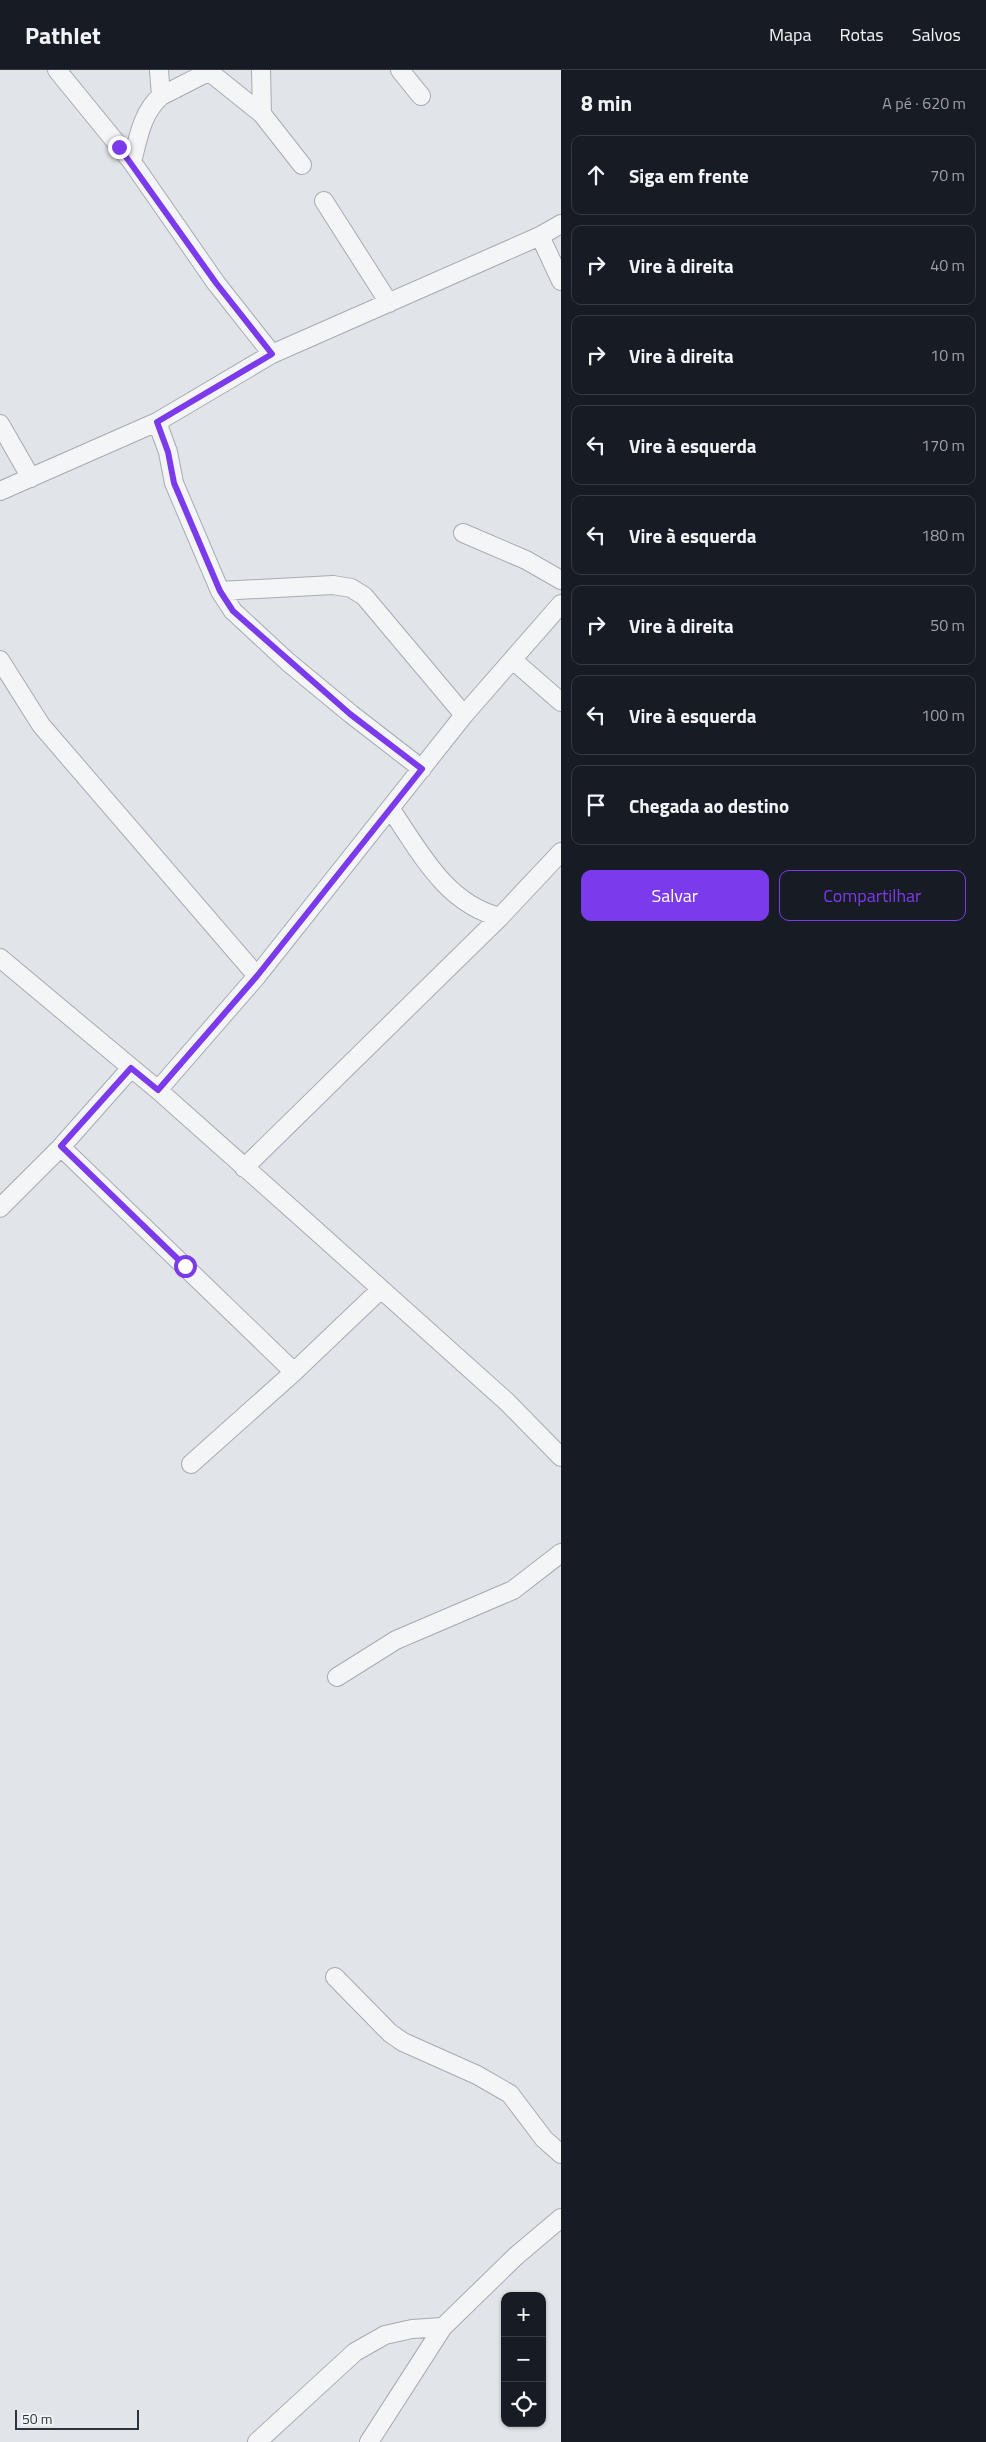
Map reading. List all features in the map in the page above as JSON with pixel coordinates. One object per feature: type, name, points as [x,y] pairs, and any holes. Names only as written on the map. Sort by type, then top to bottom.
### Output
[{"type":"street","points":[[57,70],[132,162],[216,283],[272,354]]},
{"type":"street","points":[[159,70],[161,96]]},
{"type":"street","points":[[132,162],[151,104],[161,96],[209,70],[262,114],[302,165]]},
{"type":"street","points":[[261,70],[262,114]]},
{"type":"street","points":[[400,70],[421,96]]},
{"type":"street","points":[[324,201],[388,303]]},
{"type":"street","points":[[0,491],[157,422],[272,354],[540,236],[561,224]]},
{"type":"street","points":[[540,236],[561,281]]},
{"type":"street","points":[[157,422],[168,452],[174,483],[220,591],[233,611],[288,662],[350,714],[422,769]]},
{"type":"street","points":[[0,424],[31,478]]},
{"type":"street","points":[[463,532],[526,560],[561,580]]},
{"type":"street","points":[[220,591],[333,585],[350,588],[364,596],[464,716]]},
{"type":"street","points":[[158,1090],[257,976],[464,716],[514,661],[561,604]]},
{"type":"street","points":[[0,660],[41,725],[257,976]]},
{"type":"street","points":[[514,661],[561,702]]},
{"type":"street","points":[[390,808],[435,874],[456,896],[482,913],[500,917]]},
{"type":"street","points":[[244,1168],[500,917],[561,852]]},
{"type":"street","points":[[0,958],[158,1090],[507,1402],[561,1457]]},
{"type":"street","points":[[0,1208],[61,1146],[131,1068]]},
{"type":"street","points":[[61,1146],[294,1372]]},
{"type":"street","points":[[191,1464],[294,1372],[380,1290]]},
{"type":"street","points":[[337,1677],[396,1640],[512,1590],[561,1553]]},
{"type":"street","points":[[335,1977],[390,2033],[419,2050],[477,2075],[510,2094],[544,2139],[561,2154]]},
{"type":"street","points":[[370,2442],[443,2327],[516,2256],[561,2218]]},
{"type":"street","points":[[256,2442],[355,2352],[385,2335],[412,2329],[443,2327]]},
{"type":"route","points":[[119,147],[132,162],[216,283],[272,354],[157,422],[168,452],[174,483],[220,591],[233,611],[288,662],[350,714],[422,769],[257,976],[158,1090],[131,1068],[61,1146],[185,1266]]}]
